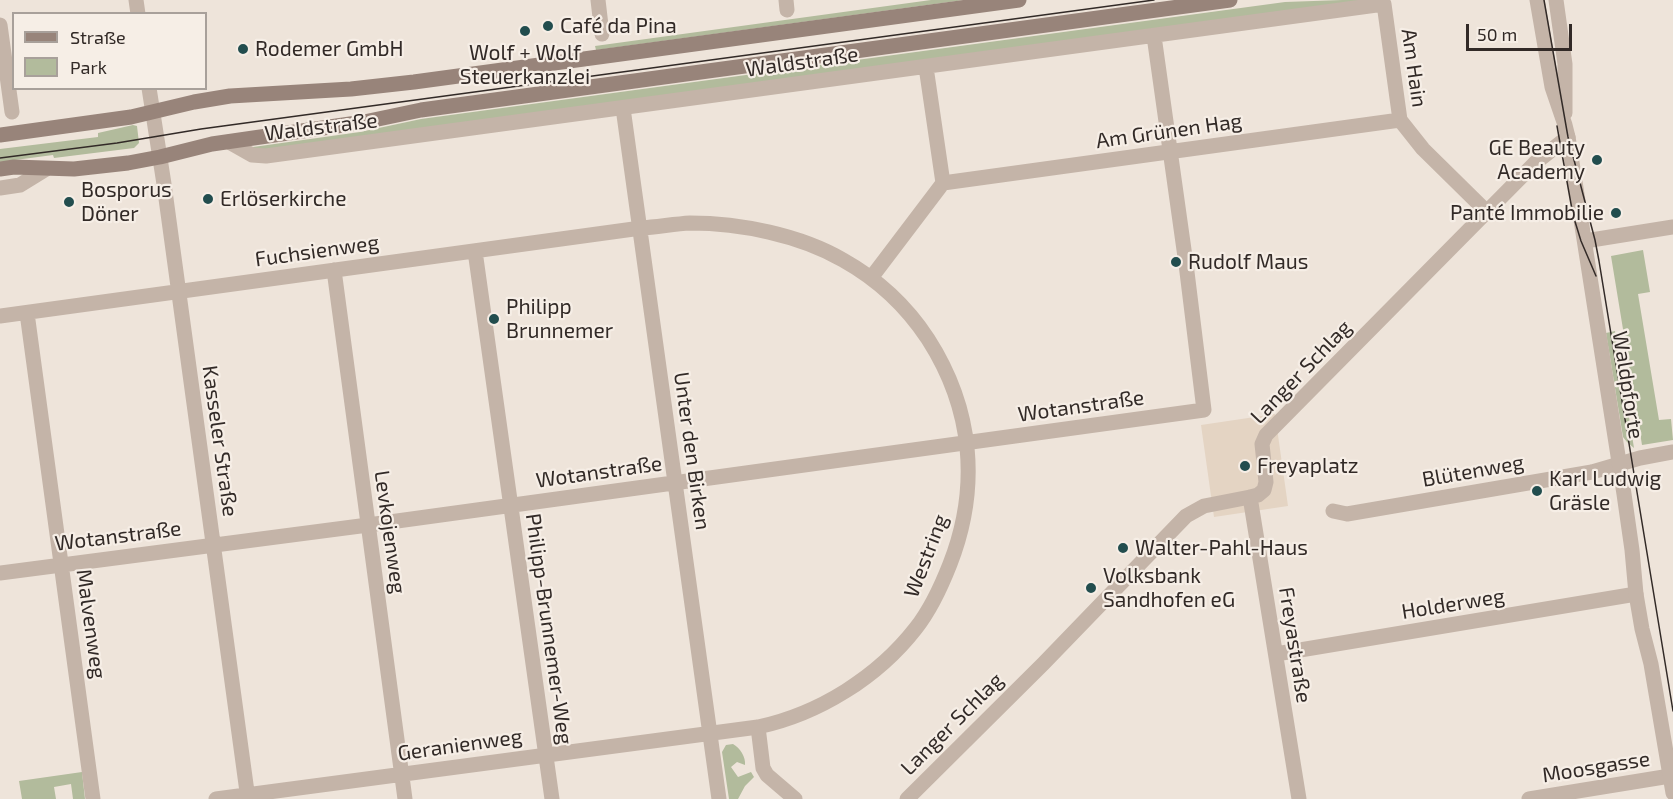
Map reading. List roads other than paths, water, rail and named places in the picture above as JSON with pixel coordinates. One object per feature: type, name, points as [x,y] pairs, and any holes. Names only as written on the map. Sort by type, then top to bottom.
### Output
[{"type":"main road","name":"Waldstraße","points":[[0,135],[131,117],[230,96],[351,89],[414,82],[1019,0]]},
{"type":"main road","name":"Waldstraße","points":[[0,169],[14,167],[74,170],[160,157],[212,144],[364,122],[421,110],[1230,0]]},
{"type":"street","points":[[598,0],[602,34]]},
{"type":"street","name":"Waldpforte","points":[[1537,0],[1552,87],[1566,131],[1585,241],[1620,464],[1636,594],[1651,664],[1673,793]]},
{"type":"street","name":"Waldpforte","points":[[1556,0],[1565,64],[1566,131]]},
{"type":"street","name":"Waldstraße","points":[[229,142],[252,155],[266,156],[1384,4]]},
{"type":"street","name":"Am Hain","points":[[1384,4],[1400,120],[1423,149],[1487,212]]},
{"type":"street","points":[[0,25],[12,112]]},
{"type":"street","points":[[1154,36],[1171,152]]},
{"type":"street","points":[[871,278],[943,183],[926,67]]},
{"type":"street","name":"Kasseler Straße","points":[[149,90],[247,797]]},
{"type":"street","name":"Unter den Birken","points":[[623,108],[719,799]]},
{"type":"street","name":"Am Grünen Hag","points":[[943,183],[1400,120]]},
{"type":"street","name":"Langer Schlag","points":[[907,799],[1186,516],[1204,506],[1250,498],[1264,490],[1266,482],[1263,444],[1266,435],[1566,131]]},
{"type":"street","name":"Wotanstraße","points":[[0,573],[368,525],[1204,410],[1171,152]]},
{"type":"street","points":[[0,188],[20,186],[46,169]]},
{"type":"street","name":"Westring","points":[[640,228],[688,223],[721,224],[759,231],[817,247],[871,278],[905,309],[938,354],[955,393],[967,443],[969,476],[967,506],[958,544],[932,605],[916,629],[887,660],[856,684],[820,705],[781,722],[710,733]]},
{"type":"street","points":[[1585,241],[1673,227]]},
{"type":"street","name":"Fuchsienweg","points":[[0,316],[640,228]]},
{"type":"street","name":"Philipp-Brunnemer-Weg","points":[[475,251],[552,799]]},
{"type":"street","name":"Levkojenweg","points":[[334,270],[405,799]]},
{"type":"street","name":"Malvenweg","points":[[27,313],[93,799]]},
{"type":"street","name":"Blütenweg","points":[[1333,511],[1347,514],[1592,472],[1640,458],[1673,452]]},
{"type":"street","name":"Freyastraße","points":[[1250,498],[1299,799]]},
{"type":"street","name":"Holderweg","points":[[1276,654],[1636,594]]},
{"type":"street","points":[[758,727],[763,768],[767,775],[795,799]]},
{"type":"street","name":"Geranienweg","points":[[216,799],[247,797],[710,733]]},
{"type":"street","name":"Moosgasse","points":[[1529,799],[1670,776]]},
{"type":"tram line","points":[[0,158],[1154,0]]},
{"type":"tram line","points":[[1544,0],[1568,137],[1599,261],[1673,711]]},
{"type":"tram line","points":[[1557,126],[1573,215],[1596,276]]},
{"type":"place","name":"Café da Pina","points":[[548,26]]},
{"type":"place","name":"Wolf + Wolf Steuerkanzlei","points":[[525,31]]},
{"type":"place","name":"Rodemer GmbH","points":[[243,49]]},
{"type":"place","name":"GE Beauty Academy","points":[[1597,160]]},
{"type":"place","name":"Erlöserkirche","points":[[208,199]]},
{"type":"place","name":"Bosporus Döner","points":[[69,202]]},
{"type":"place","name":"Panté Immobilie","points":[[1616,213]]},
{"type":"place","name":"Rudolf Maus","points":[[1176,262]]},
{"type":"place","name":"Philipp Brunnemer","points":[[494,319]]},
{"type":"place","name":"Freyaplatz","points":[[1245,466]]},
{"type":"place","name":"Karl Ludwig Gräsle","points":[[1537,491]]},
{"type":"place","name":"Walter-Pahl-Haus","points":[[1123,548]]},
{"type":"place","name":"Volksbank Sandhofen eG","points":[[1091,588]]}]
